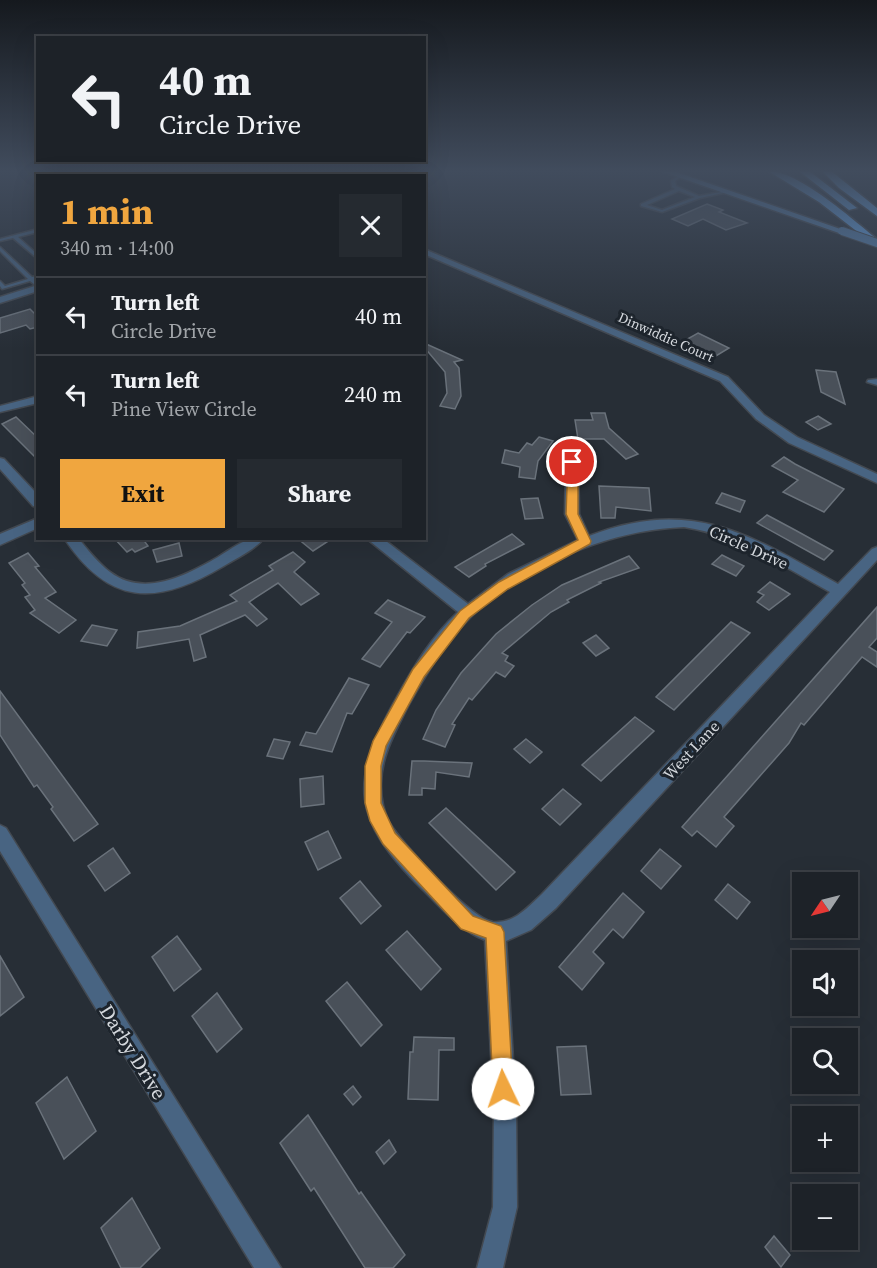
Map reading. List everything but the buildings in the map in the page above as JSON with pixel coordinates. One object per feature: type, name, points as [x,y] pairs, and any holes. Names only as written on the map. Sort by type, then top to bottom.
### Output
[{"type":"highway","points":[[861,230],[877,243]]},
{"type":"main road","points":[[840,230],[877,243]]},
{"type":"street","name":"Dinwiddie Court","points":[[426,252],[724,379],[760,417],[793,440],[877,479]]},
{"type":"street","points":[[0,300],[36,288]]},
{"type":"street","points":[[0,409],[36,400]]},
{"type":"street","points":[[0,462],[36,501]]},
{"type":"street","points":[[572,462],[572,514],[585,541]]},
{"type":"street","points":[[0,540],[36,523]]},
{"type":"street","name":"Circle Drive","points":[[495,932],[468,922],[389,839],[379,821],[371,787],[373,766],[379,745],[407,693],[418,673],[467,612],[504,585],[585,541],[644,526],[670,523],[697,525],[750,544],[839,591]]},
{"type":"street","points":[[72,540],[114,582],[138,588],[153,588],[193,576],[255,540]]},
{"type":"street","points":[[375,540],[467,612]]},
{"type":"street","name":"West Lane","points":[[495,932],[515,929],[528,921],[877,552]]},
{"type":"street","name":"Darby Drive","points":[[0,834],[268,1268]]},
{"type":"street","points":[[490,1268],[505,1207],[505,1111],[495,932]]},
{"type":"lane","points":[[0,240],[36,230]]},
{"type":"lane","points":[[14,236],[36,256]]},
{"type":"lane","points":[[0,248],[34,278]]},
{"type":"lane","points":[[0,283],[4,288],[34,278]]},
{"type":"route","points":[[503,1089],[495,932],[479,928],[468,922],[389,839],[379,821],[373,803],[371,787],[373,766],[379,745],[418,673],[465,614],[504,585],[585,541],[577,528],[570,502],[572,462]]}]
